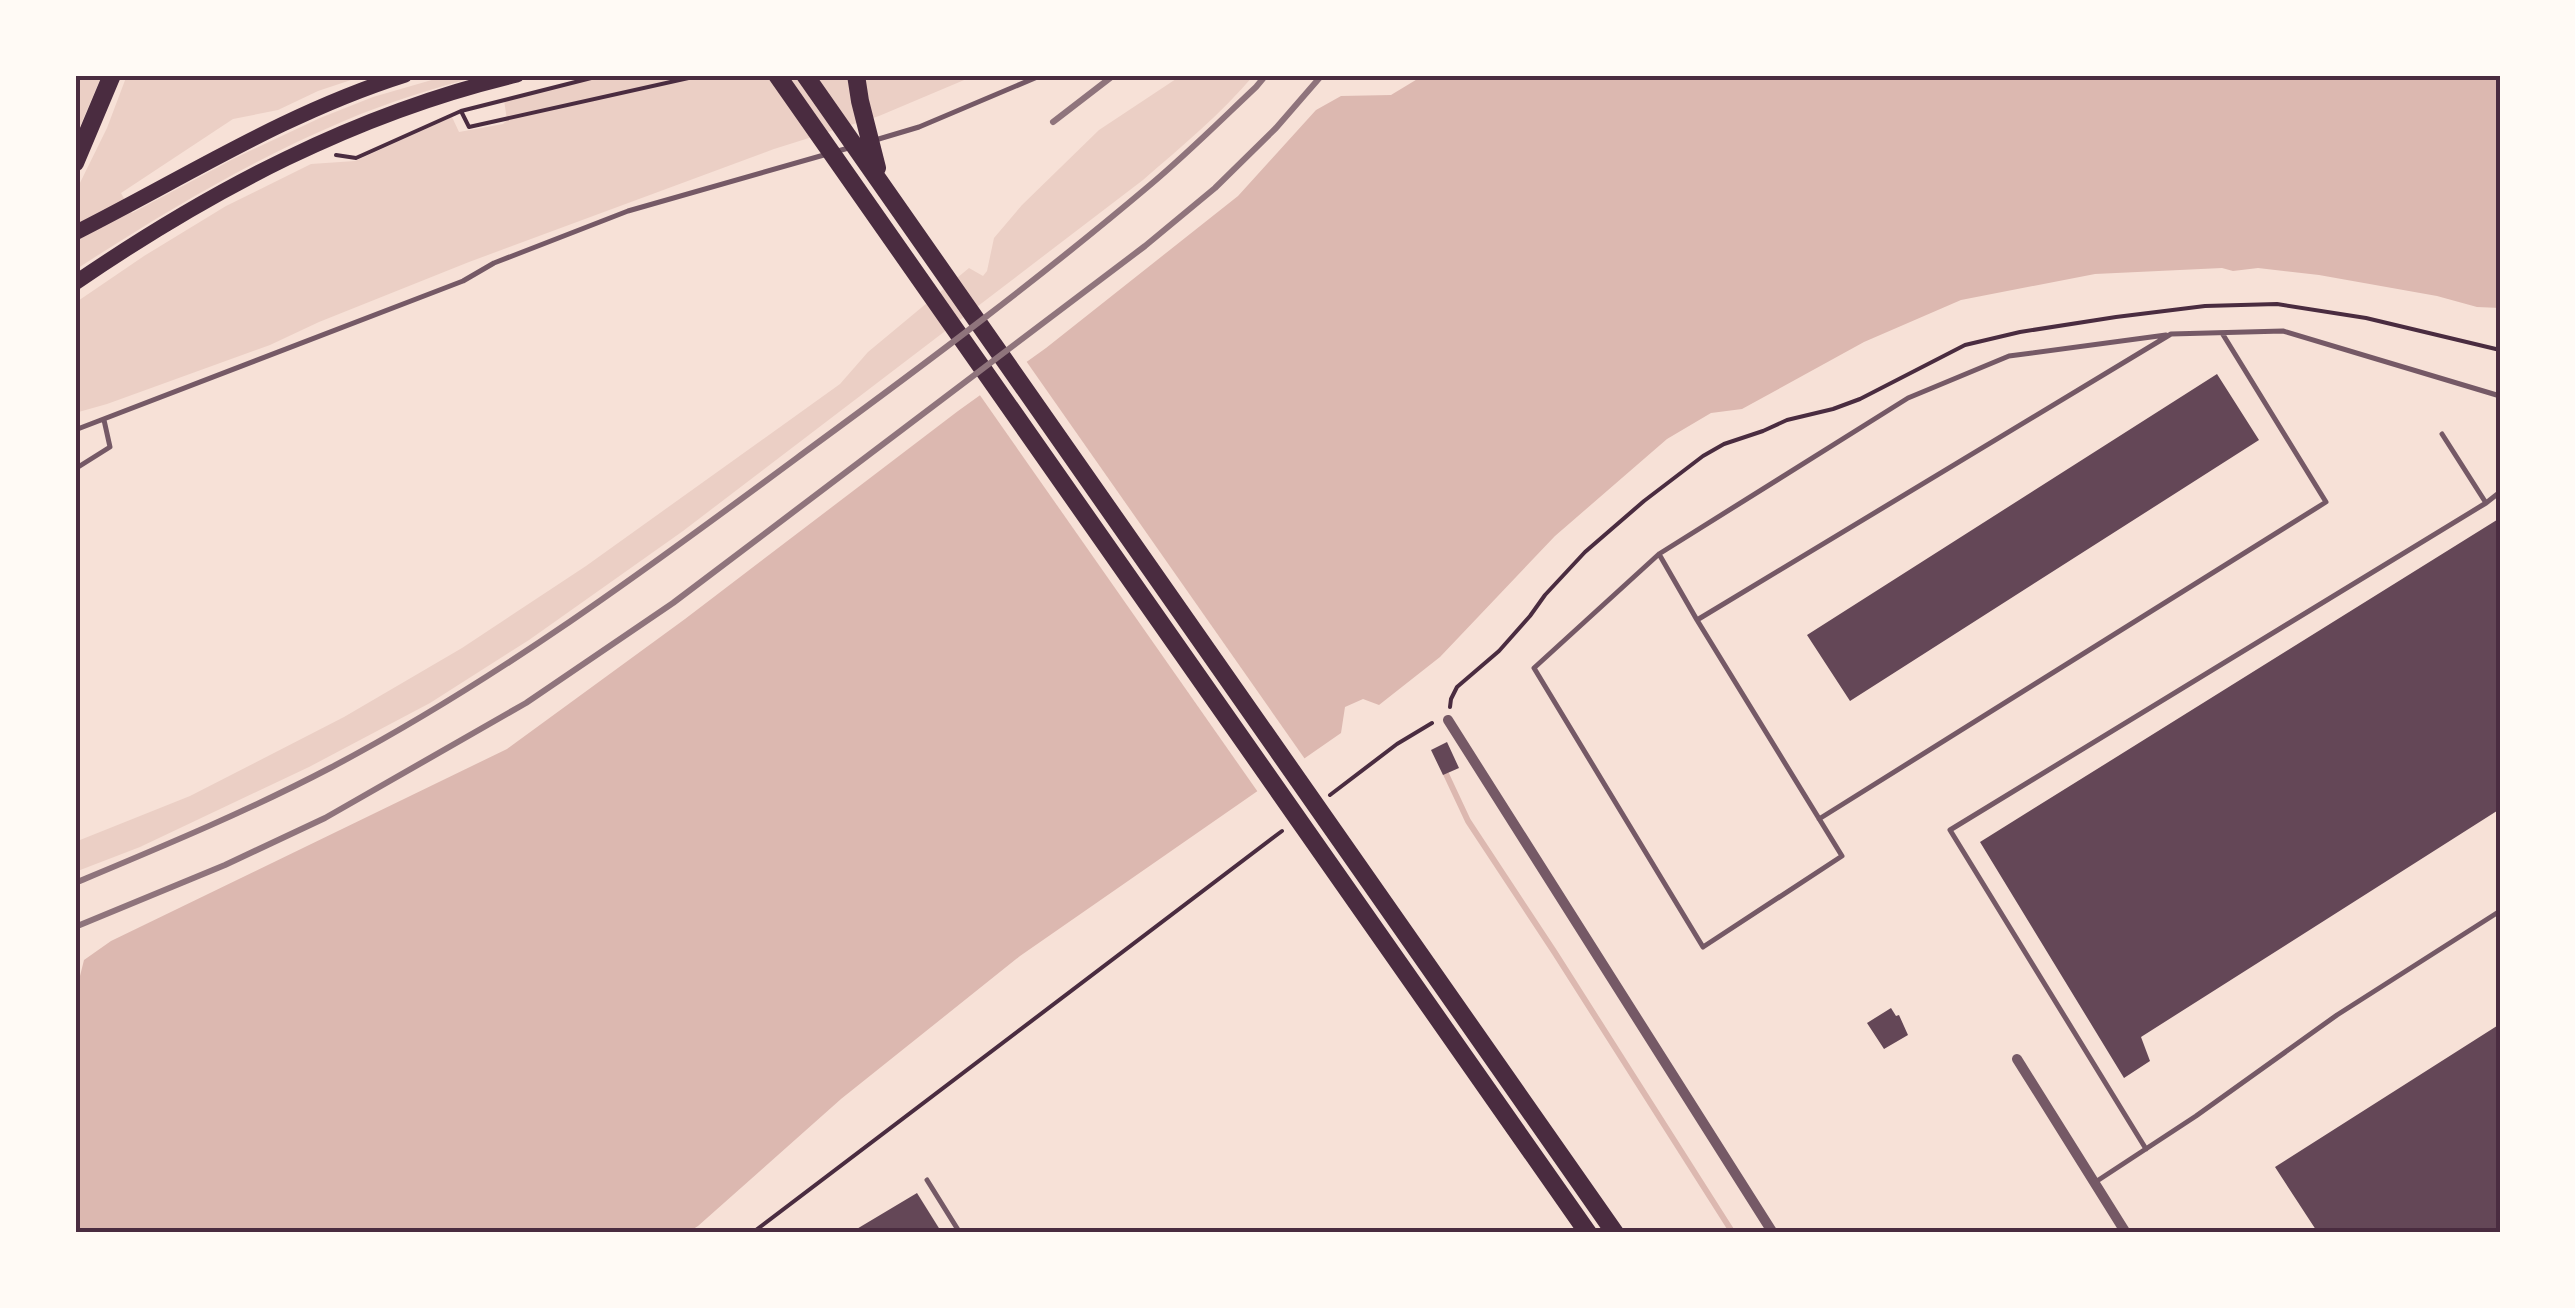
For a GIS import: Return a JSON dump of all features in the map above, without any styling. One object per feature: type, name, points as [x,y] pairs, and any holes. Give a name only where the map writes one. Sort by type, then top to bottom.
[{"type":"highway","points":[[75,163],[112,75]]},
{"type":"highway","points":[[778,75],[1588,1233]]},
{"type":"highway","points":[[805,75],[1615,1233]]},
{"type":"highway","points":[[856,75],[881,183]]},
{"type":"main road","points":[[75,232],[286,120],[405,75]]},
{"type":"main road","points":[[75,283],[236,182],[302,149],[419,103],[518,75]]},
{"type":"street","points":[[1448,720],[1773,1233]]},
{"type":"street","points":[[2017,1059],[2126,1233]]},
{"type":"lane","points":[[75,430],[463,281],[494,262],[628,211],[918,127],[1042,75]]},
{"type":"lane","points":[[1659,554],[1842,856],[1703,947],[1534,668],[1659,554],[1908,398],[2008,356],[2171,334],[2283,330],[2500,396]]},
{"type":"lane","points":[[1819,819],[2326,502],[2222,332]]},
{"type":"lane","points":[[1698,620],[2171,334]]},
{"type":"lane","points":[[75,469],[110,446],[104,420]]},
{"type":"lane","points":[[2442,434],[2486,503]]},
{"type":"lane","points":[[2146,1148],[1950,830],[2500,492]]},
{"type":"lane","points":[[2094,1183],[2337,1015],[2500,911]]},
{"type":"lane","points":[[927,1180],[960,1233]]},
{"type":"path","points":[[302,149],[356,158],[461,111],[603,75]]},
{"type":"path","points":[[461,111],[469,127],[702,75]]},
{"type":"path","points":[[1318,804],[1430,723],[1448,720],[1451,699],[1458,687],[1499,651],[1566,572],[1680,473],[1724,444],[1860,399],[1965,345],[2116,317],[2205,306],[2276,304],[2366,318],[2500,350]]},
{"type":"path","points":[[752,1233],[1286,827]]},
{"type":"shaded area","points":[[75,75],[102,75],[75,138]]},
{"type":"shaded area","points":[[127,75],[366,75],[278,110],[233,119],[121,193],[132,213],[235,158],[373,97],[449,75],[482,75],[361,114],[274,153],[75,270],[75,193],[107,128]]},
{"type":"shaded area","points":[[610,75],[976,75],[879,116],[774,149],[469,262],[270,345],[75,413],[75,303],[144,256],[226,206],[311,164],[355,161],[452,117],[459,132],[503,124],[507,120],[504,100]]},
{"type":"shaded area","points":[[1182,75],[1254,75],[1214,117],[1143,180],[683,531],[529,640],[430,703],[309,767],[140,847],[75,872],[75,842],[190,796],[344,717],[462,648],[586,566],[840,384],[868,352],[969,268],[983,276],[994,238],[1022,205],[1099,130]]},
{"type":"shaded area","points":[[1424,75],[2500,75],[2500,308],[2477,307],[2319,275],[2258,268],[2095,274],[1961,300],[1864,342],[1742,409],[1711,413],[1667,439],[1555,536],[1440,657],[1379,705],[1363,699],[1345,707],[1341,733],[1020,956],[841,1099],[687,1233],[75,1233],[75,979],[80,976],[84,960],[111,941],[507,749],[1046,348],[1238,196],[1316,110],[1341,96],[1391,95]]},
{"type":"pier","points":[[1024,358],[1307,762],[1260,795],[977,391]]},
{"type":"building","points":[[2217,374],[2259,440],[1850,701],[1807,635]]},
{"type":"building","points":[[2500,518],[2500,809],[2141,1037],[2150,1061],[2124,1078],[1980,842]]},
{"type":"building","points":[[1447,742],[1459,768],[1443,775],[1431,750]]},
{"type":"building","points":[[1891,1008],[1899,1015],[1908,1035],[1884,1049],[1867,1023]]},
{"type":"building","points":[[2500,1024],[2500,1233],[2318,1233],[2275,1167]]},
{"type":"building","points":[[917,1193],[942,1233],[850,1233]]},
{"type":"waterway","points":[[1446,774],[1468,821],[1733,1233]]},
{"type":"railway","points":[[1053,122],[1114,75]]},
{"type":"railway","points":[[75,883],[236,814],[330,768],[516,658],[751,492],[1024,287],[1164,173],[1266,75]]},
{"type":"railway","points":[[75,927],[225,865],[325,818],[526,703],[673,603],[1145,246],[1215,188],[1276,128],[1322,75]]}]
